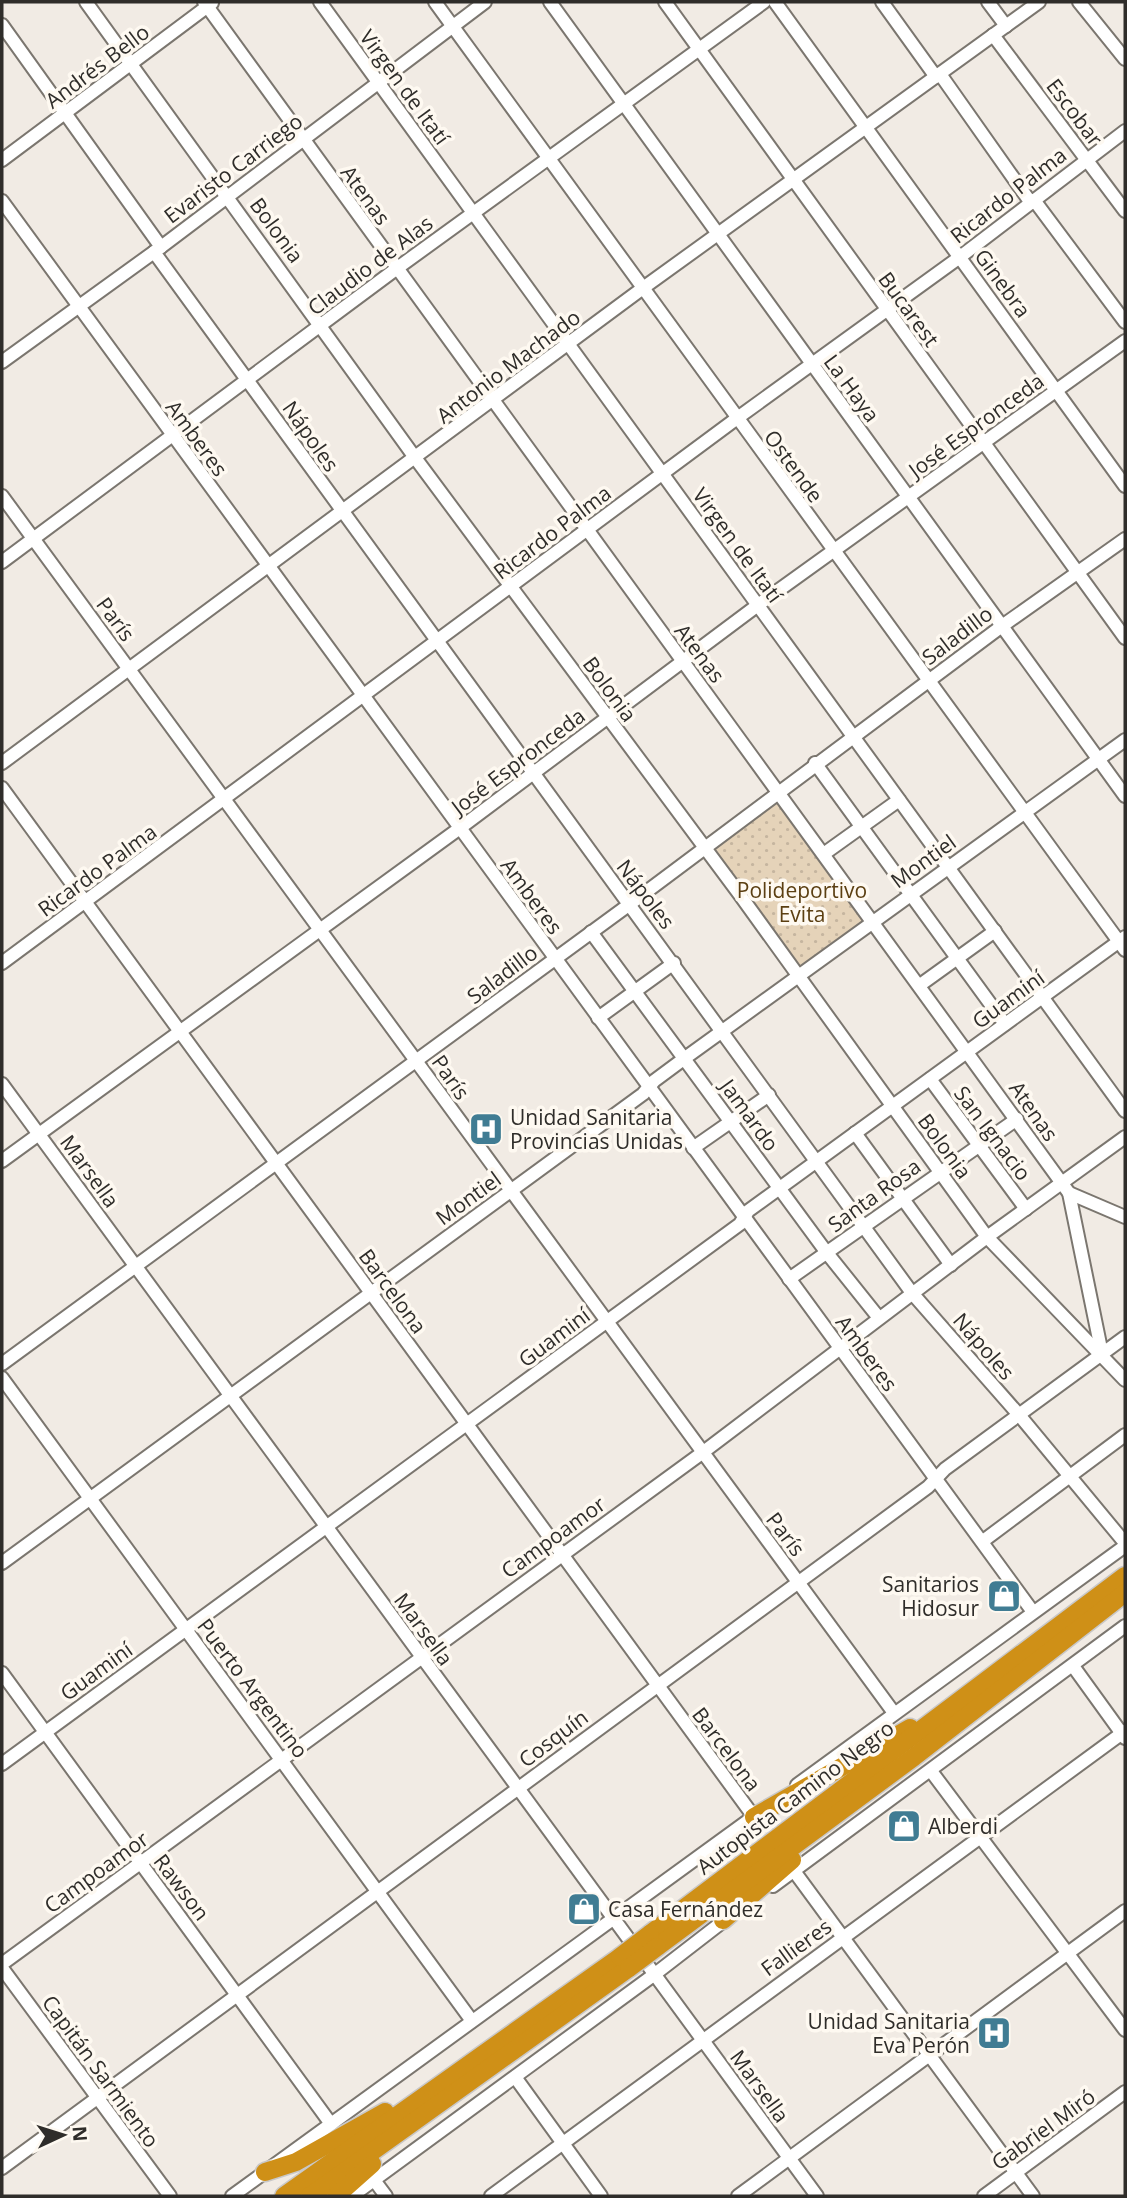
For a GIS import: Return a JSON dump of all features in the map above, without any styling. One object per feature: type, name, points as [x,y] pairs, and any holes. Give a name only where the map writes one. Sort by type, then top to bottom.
[{"type":"highway","points":[[1063,1632],[1125,1562]]},
{"type":"highway","name":"Autopista Camino Negro","points":[[654,1940],[914,1756],[1063,1632],[1125,1576]]},
{"type":"highway","name":"Autopista Camino Negro","points":[[310,2196],[502,2060],[957,1704],[1125,1593]]},
{"type":"highway","points":[[1063,1632],[1125,1605]]},
{"type":"highway","points":[[754,1817],[957,1704]]},
{"type":"highway","points":[[723,1920],[914,1756]]},
{"type":"highway","name":"Autopista Camino Negro","points":[[284,2196],[450,2078],[625,1962]]},
{"type":"highway","points":[[335,2196],[399,2141],[502,2060]]},
{"type":"highway","points":[[265,2172],[296,2162],[450,2078]]},
{"type":"street","name":"Bolonia","points":[[86,2],[416,459],[799,976],[987,1237],[1125,1380]]},
{"type":"street","name":"Virgen de Itatí","points":[[320,2],[1125,1111]]},
{"type":"street","name":"Ostende","points":[[435,2],[1024,813],[1123,943]]},
{"type":"street","name":"Evaristo Carriego","points":[[2,362],[158,250],[485,2]]},
{"type":"street","name":"La Haya","points":[[550,2],[716,235],[1125,796]]},
{"type":"street","name":"Bucarest","points":[[664,2],[1125,638]]},
{"type":"street","name":"Claudio de Alas","points":[[2,562],[547,158],[764,2]]},
{"type":"street","name":"Ginebra","points":[[775,2],[1125,486]]},
{"type":"street","points":[[882,2],[1125,322]]},
{"type":"street","points":[[988,2],[1006,26]]},
{"type":"street","name":"Antonio Machado","points":[[2,763],[416,459],[643,288],[1039,2]]},
{"type":"street","points":[[1079,2],[1125,59]]},
{"type":"street","name":"Andrés Bello","points":[[2,160],[209,3]]},
{"type":"street","name":"Atenas","points":[[209,3],[302,139],[825,853],[1065,1189],[1102,1354]]},
{"type":"street","name":"Nápoles","points":[[2,25],[66,113],[158,250],[342,512],[674,963],[912,1293],[1020,1416],[1125,1545]]},
{"type":"street","name":"Escobar","points":[[993,35],[1125,211]]},
{"type":"street","name":"Ricardo Palma","points":[[2,963],[736,419],[960,257],[1125,131]]},
{"type":"street","name":"Amberes","points":[[2,201],[1033,1612]]},
{"type":"street","name":"José Espronceda","points":[[2,1161],[320,931],[758,605],[1125,341]]},
{"type":"street","name":"París","points":[[2,496],[509,1192],[894,1713]]},
{"type":"street","name":"Saladillo","points":[[2,1364],[630,904],[852,735],[1125,539]]},
{"type":"street","name":"Montiel","points":[[2,1563],[643,1094],[685,1058],[1125,740]]},
{"type":"street","points":[[815,763],[1005,1024]]},
{"type":"street","name":"Barcelona","points":[[2,788],[754,1817]]},
{"type":"street","points":[[825,853],[899,800]]},
{"type":"street","points":[[920,985],[995,931]]},
{"type":"street","name":"Jamardo","points":[[592,932],[827,1253],[879,1318]]},
{"type":"street","name":"Guaminí","points":[[2,1764],[740,1224],[780,1189],[855,1133],[1042,997],[1123,943]]},
{"type":"street","points":[[598,1018],[674,963]]},
{"type":"street","name":"San Ignacio","points":[[930,1079],[1026,1209]]},
{"type":"street","name":"Marsella","points":[[2,1084],[817,2196]]},
{"type":"street","points":[[693,1148],[769,1095]]},
{"type":"street","name":"Santa Rosa","points":[[789,1279],[1017,1119]]},
{"type":"street","points":[[855,1133],[951,1265]]},
{"type":"street","name":"Campoamor","points":[[2,1966],[282,1758],[702,1453],[987,1237],[1026,1209],[1065,1189],[1125,1138]]},
{"type":"street","points":[[1065,1189],[1125,1217]]},
{"type":"street","name":"Cosquín","points":[[2,2168],[517,1790],[1125,1337]]},
{"type":"street","name":"Puerto Argentino","points":[[2,1378],[472,2021]]},
{"type":"street","points":[[983,1541],[1125,1435]]},
{"type":"street","points":[[232,2196],[1125,1545]]},
{"type":"street","points":[[352,2196],[1125,1626]]},
{"type":"street","points":[[1073,1666],[1124,1734]]},
{"type":"street","name":"Rawson","points":[[2,1673],[331,2124]]},
{"type":"street","name":"Fallieres","points":[[491,2196],[841,1937],[1124,1734]]},
{"type":"street","points":[[931,1771],[1125,2030]]},
{"type":"street","points":[[794,1871],[1033,2196]]},
{"type":"street","points":[[738,2196],[1125,1911]]},
{"type":"street","name":"Capitán Sarmiento","points":[[2,1966],[170,2196]]},
{"type":"street","points":[[515,2077],[600,2196]]},
{"type":"street","name":"Gabriel Miró","points":[[984,2196],[1125,2092]]},
{"type":"street","points":[[374,2180],[386,2196]]},
{"type":"green space","name":"Polideportivo Evita","points":[[779,790],[873,921],[799,976],[704,848]]},
{"type":"place","name":"Unidad Sanitaria Provincias Unidas","points":[[486,1129]]},
{"type":"place","name":"Sanitarios Hidosur","points":[[1004,1596]]},
{"type":"place","name":"Alberdi","points":[[904,1826]]},
{"type":"place","name":"Casa Fernández","points":[[584,1909]]},
{"type":"place","name":"Unidad Sanitaria Eva Perón","points":[[994,2033]]}]
